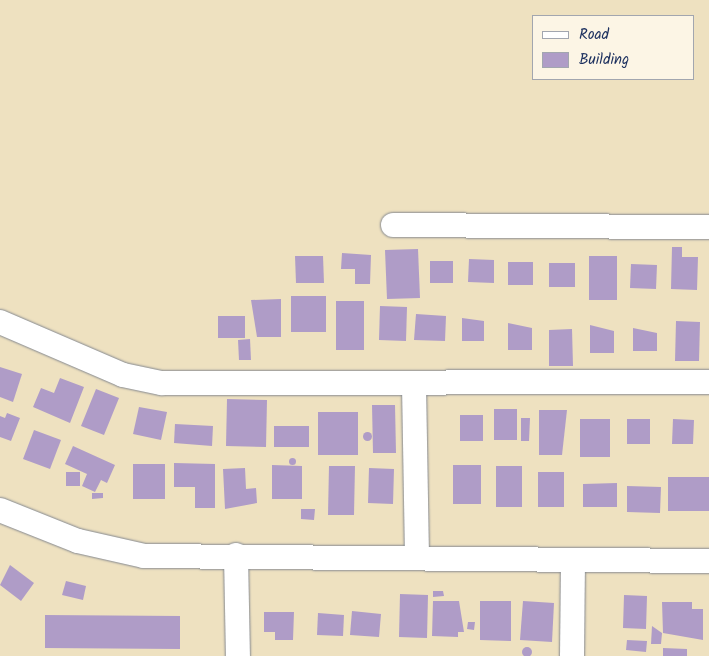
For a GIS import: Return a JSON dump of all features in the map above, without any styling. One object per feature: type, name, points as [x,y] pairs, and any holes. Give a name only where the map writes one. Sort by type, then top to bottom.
[{"type":"street","points":[[393,225],[709,227]]},
{"type":"street","points":[[0,322],[139,381],[414,385],[709,382]]},
{"type":"street","points":[[414,385],[417,557]]},
{"type":"street","points":[[0,510],[78,541],[144,556],[417,557],[573,562],[709,561]]},
{"type":"street","points":[[236,555],[238,656]]},
{"type":"street","points":[[572,656],[573,562]]},
{"type":"building","points":[[672,247],[682,247],[682,257],[698,257],[697,290],[671,289]]},
{"type":"building","points":[[418,249],[420,298],[387,299],[385,250]]},
{"type":"building","points":[[342,253],[371,255],[370,284],[355,284],[355,269],[341,269]]},
{"type":"building","points":[[295,256],[323,256],[324,283],[296,283]]},
{"type":"building","points":[[589,256],[617,256],[617,300],[589,300]]},
{"type":"building","points":[[469,259],[494,260],[494,283],[468,282]]},
{"type":"building","points":[[430,261],[453,261],[453,283],[430,283]]},
{"type":"building","points":[[508,262],[533,262],[533,285],[508,285]]},
{"type":"building","points":[[549,263],[575,263],[575,287],[549,287]]},
{"type":"building","points":[[631,264],[657,265],[656,289],[630,288]]},
{"type":"building","points":[[291,296],[326,296],[326,332],[291,332]]},
{"type":"building","points":[[281,299],[281,337],[257,337],[251,300]]},
{"type":"building","points":[[336,301],[364,301],[364,350],[336,350]]},
{"type":"building","points":[[380,306],[407,307],[406,341],[379,340]]},
{"type":"building","points":[[416,314],[446,316],[445,341],[414,340]]},
{"type":"building","points":[[218,316],[245,316],[245,338],[218,338]]},
{"type":"building","points":[[462,318],[484,321],[484,341],[462,341]]},
{"type":"building","points":[[676,321],[700,322],[699,361],[675,361]]},
{"type":"building","points":[[508,323],[532,328],[532,350],[508,350]]},
{"type":"building","points":[[590,325],[614,331],[614,353],[590,353]]},
{"type":"building","points":[[633,328],[657,333],[657,351],[633,351]]},
{"type":"building","points":[[572,329],[573,366],[549,366],[549,330]]},
{"type":"building","points":[[250,339],[251,360],[239,360],[238,340]]},
{"type":"building","points":[[0,367],[22,374],[13,402],[0,397]]},
{"type":"building","points":[[60,378],[84,387],[70,423],[33,407],[41,388],[54,393]]},
{"type":"building","points":[[96,389],[119,398],[104,435],[81,426]]},
{"type":"building","points":[[227,399],[267,400],[266,447],[226,446]]},
{"type":"building","points":[[372,405],[395,405],[396,453],[373,453]]},
{"type":"building","points":[[139,407],[167,412],[161,440],[133,434]]},
{"type":"building","points":[[494,409],[517,409],[517,440],[494,440]]},
{"type":"building","points":[[539,410],[567,410],[562,455],[539,455]]},
{"type":"building","points":[[318,412],[358,412],[358,455],[318,455]]},
{"type":"building","points":[[7,413],[20,418],[11,441],[0,437],[0,416],[5,418]]},
{"type":"building","points":[[460,415],[483,415],[483,441],[460,441]]},
{"type":"building","points":[[521,418],[530,418],[529,441],[521,441]]},
{"type":"building","points":[[580,419],[610,419],[610,457],[580,457]]},
{"type":"building","points":[[627,419],[650,419],[650,444],[627,444]]},
{"type":"building","points":[[673,419],[694,420],[693,444],[672,444]]},
{"type":"building","points":[[175,424],[213,426],[212,446],[174,443]]},
{"type":"building","points":[[274,426],[309,426],[309,447],[274,447]]},
{"type":"building","points":[[34,430],[61,440],[50,469],[23,459]]},
{"type":"building","points":[[367,432],[371,436],[367,440],[363,436]]},
{"type":"building","points":[[73,446],[115,465],[107,483],[101,480],[95,492],[82,486],[87,474],[65,464]]},
{"type":"building","points":[[292,457],[296,461],[292,465],[288,461]]},
{"type":"building","points":[[174,463],[215,464],[215,508],[195,508],[195,487],[174,487]]},
{"type":"building","points":[[133,464],[165,464],[165,499],[133,499]]},
{"type":"building","points":[[272,465],[302,466],[302,499],[272,499]]},
{"type":"building","points":[[453,465],[481,465],[481,504],[453,504]]},
{"type":"building","points":[[329,466],[355,466],[354,515],[328,515]]},
{"type":"building","points":[[496,466],[522,466],[522,507],[496,507]]},
{"type":"building","points":[[245,468],[246,489],[256,488],[257,503],[225,509],[223,469]]},
{"type":"building","points":[[369,468],[394,469],[393,504],[368,503]]},
{"type":"building","points":[[66,472],[80,472],[80,486],[66,486]]},
{"type":"building","points":[[538,472],[564,472],[564,507],[538,507]]},
{"type":"building","points":[[668,477],[709,477],[709,511],[668,511]]},
{"type":"building","points":[[617,483],[617,507],[583,507],[583,484]]},
{"type":"building","points":[[627,486],[661,487],[660,513],[627,512]]},
{"type":"building","points":[[92,493],[103,493],[103,498],[92,499]]},
{"type":"building","points":[[301,509],[315,509],[314,520],[301,519]]},
{"type":"building","points":[[10,565],[34,583],[21,601],[0,585]]},
{"type":"building","points":[[66,581],[86,586],[83,600],[62,595]]},
{"type":"building","points":[[433,591],[443,591],[444,596],[433,597]]},
{"type":"building","points":[[400,594],[428,595],[427,638],[399,637]]},
{"type":"building","points":[[624,595],[647,596],[646,629],[623,628]]},
{"type":"building","points":[[433,601],[459,601],[464,632],[458,632],[458,637],[432,636]]},
{"type":"building","points":[[480,601],[511,601],[511,641],[480,640]]},
{"type":"building","points":[[523,601],[554,603],[552,642],[520,640]]},
{"type":"building","points":[[662,602],[692,602],[692,609],[703,609],[703,640],[663,633]]},
{"type":"building","points":[[352,611],[381,614],[379,637],[350,635]]},
{"type":"building","points":[[264,612],[294,612],[293,640],[275,640],[275,632],[264,632]]},
{"type":"building","points":[[318,613],[344,615],[343,636],[317,635]]},
{"type":"building","points":[[45,615],[180,616],[180,649],[45,648]]},
{"type":"building","points":[[468,622],[475,622],[474,630],[467,629]]},
{"type":"building","points":[[652,626],[662,633],[661,644],[651,644]]},
{"type":"building","points":[[627,640],[647,641],[646,652],[626,650]]},
{"type":"building","points":[[525,647],[529,647],[532,652],[531,656],[525,657],[522,654],[522,650]]},
{"type":"building","points":[[663,648],[687,649],[687,656],[663,656]]}]
